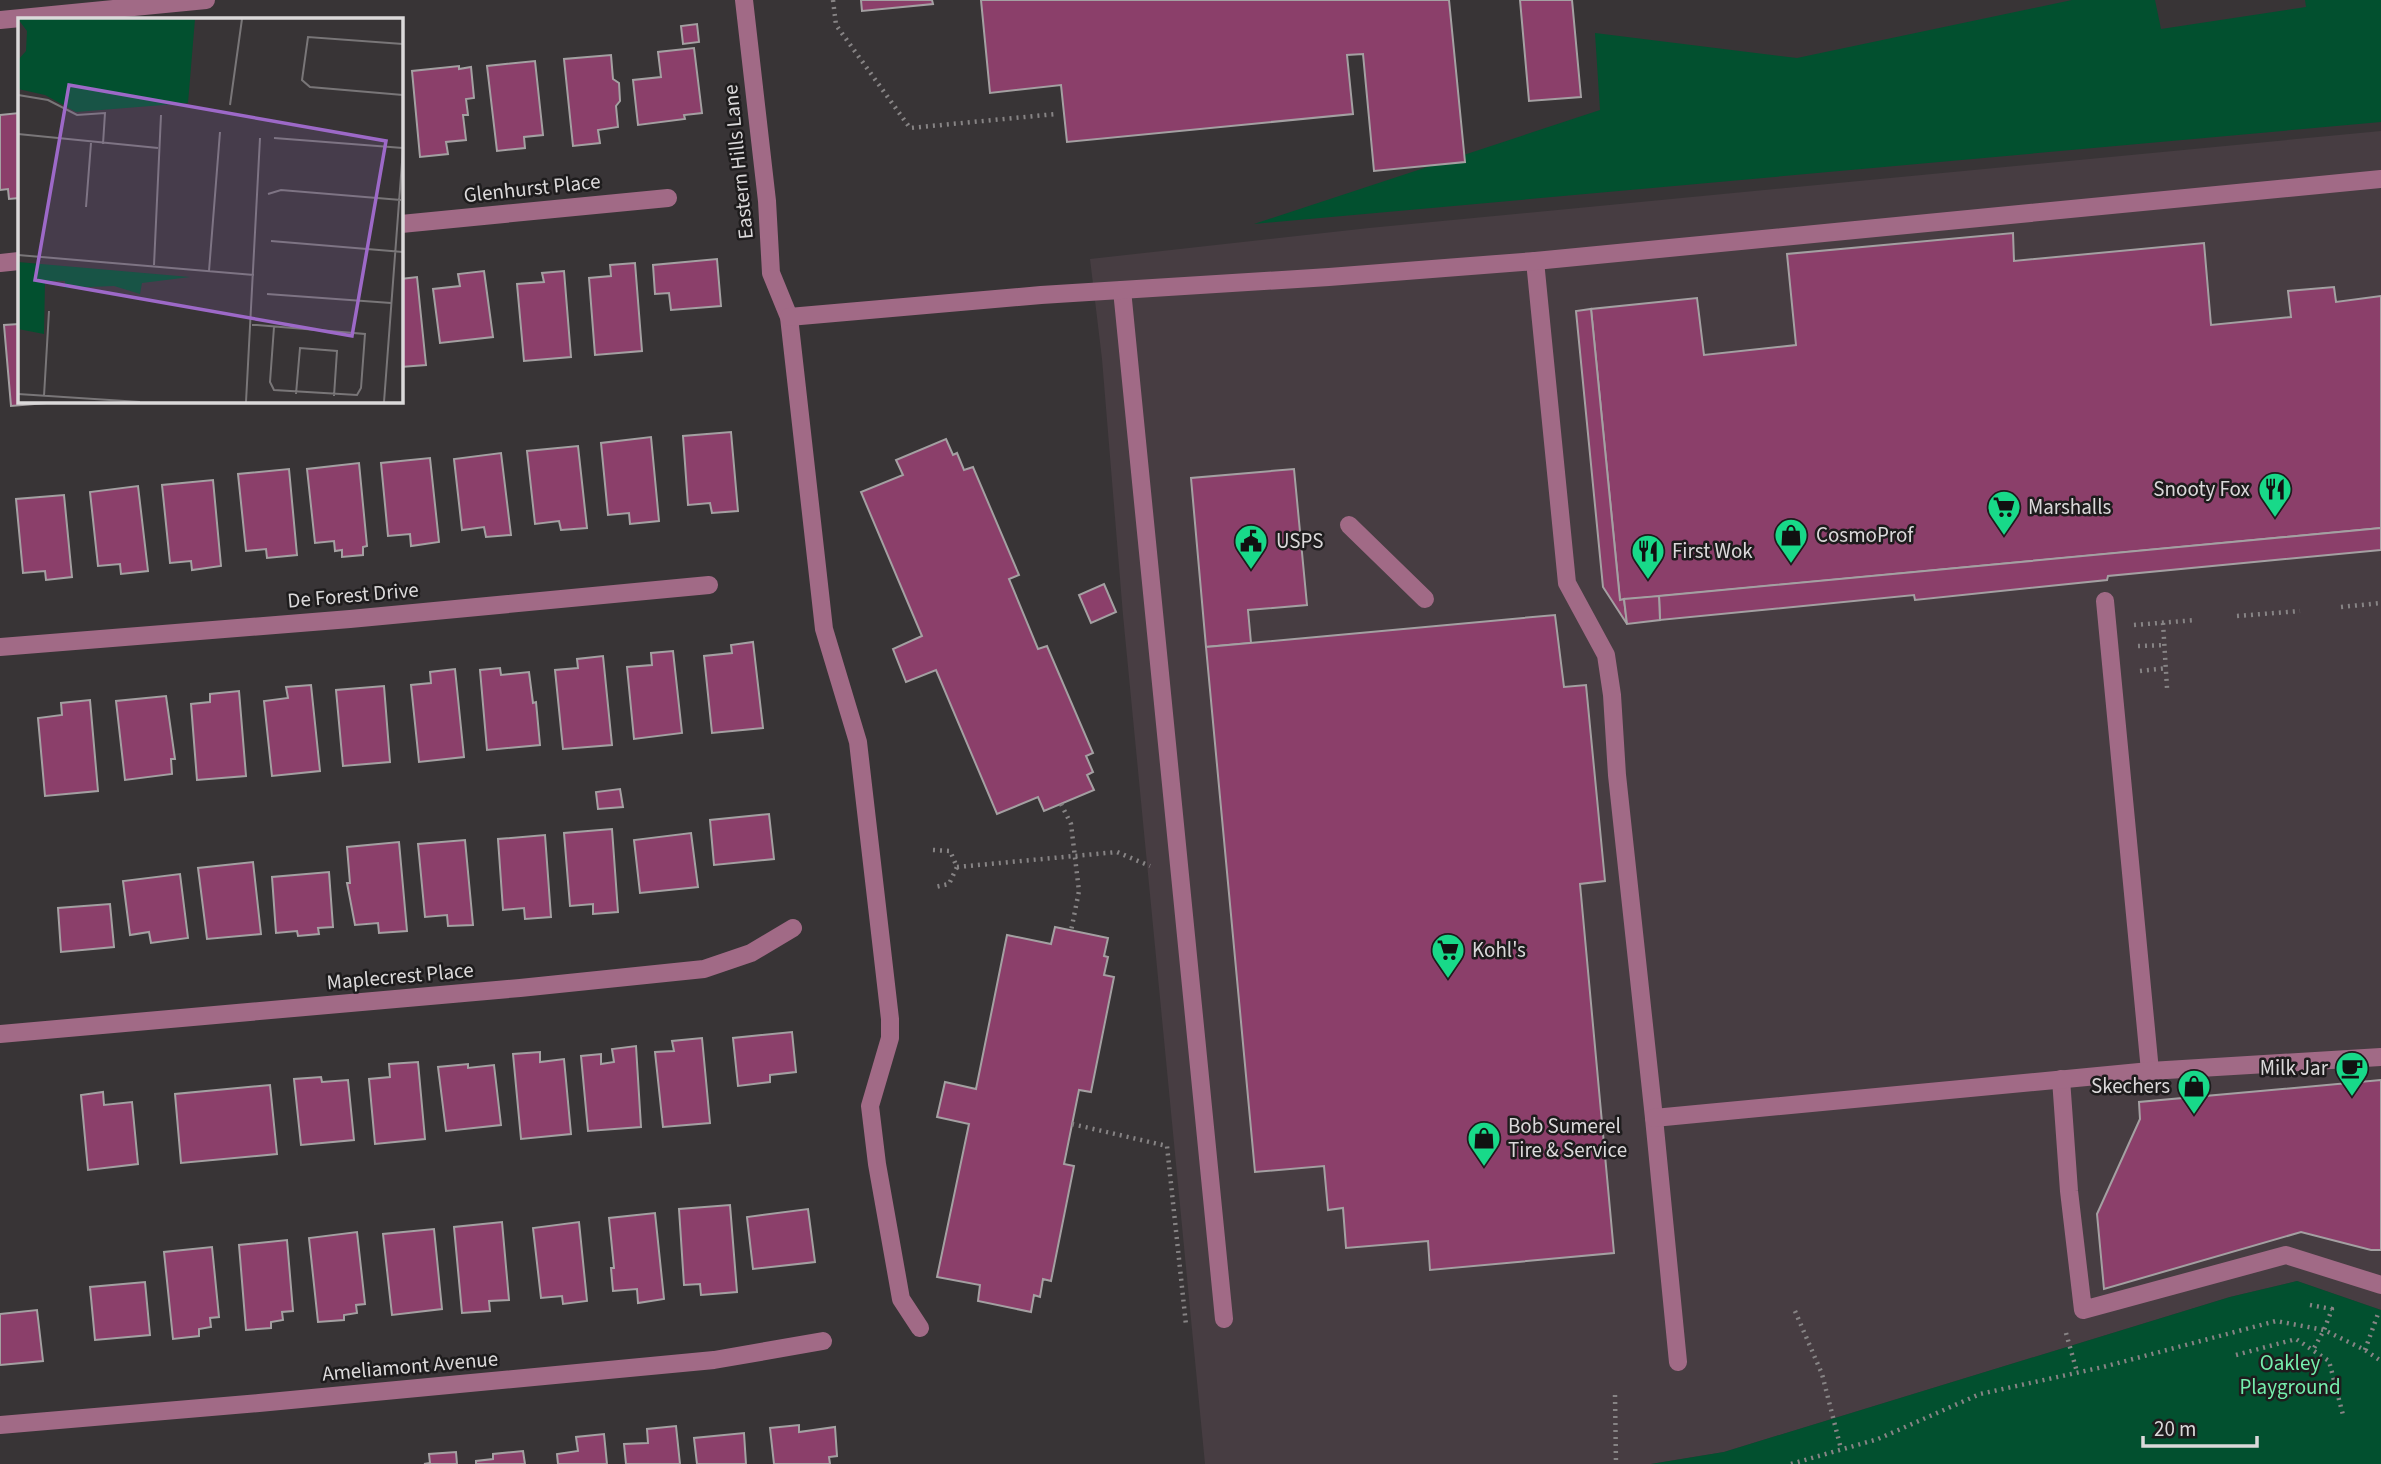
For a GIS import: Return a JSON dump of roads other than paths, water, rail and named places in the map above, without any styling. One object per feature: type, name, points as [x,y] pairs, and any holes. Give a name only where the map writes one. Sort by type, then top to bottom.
[{"type":"street","points":[[0,19],[206,0]]},
{"type":"street","name":"Eastern Hills Lane","points":[[744,0],[767,201],[771,273],[789,317],[824,629],[858,742],[890,1019],[890,1038],[870,1106],[877,1164],[901,1299],[920,1328]]},
{"type":"street","points":[[789,317],[1041,295],[1535,261],[2381,178]]},
{"type":"street","name":"Glenhurst Place","points":[[402,224],[668,198]]},
{"type":"street","points":[[0,263],[18,261]]},
{"type":"street","points":[[1535,261],[1567,583],[1606,655],[1612,695],[1617,775],[1678,1362]]},
{"type":"street","points":[[1122,290],[1224,1319]]},
{"type":"street","points":[[1349,525],[1425,598]]},
{"type":"street","name":"De Forest Drive","points":[[0,647],[350,619],[709,585]]},
{"type":"street","points":[[2105,601],[2150,1071]]},
{"type":"street","name":"Maplecrest Place","points":[[0,1034],[704,969],[751,953],[793,928]]},
{"type":"street","points":[[1654,1118],[2150,1071],[2381,1057]]},
{"type":"street","points":[[2061,1079],[2069,1191],[2083,1310],[2286,1255],[2381,1285]]},
{"type":"street","name":"Ameliamont Avenue","points":[[0,1424],[259,1403],[714,1360],[823,1341]]},
{"type":"place","name":"Snooty Fox","points":[[2275,519]]},
{"type":"place","name":"Marshalls","points":[[2004,537]]},
{"type":"place","name":"CosmoProf","points":[[1791,565]]},
{"type":"place","name":"USPS","points":[[1251,571]]},
{"type":"place","name":"First Wok","points":[[1648,581]]},
{"type":"place","name":"Kohl's","points":[[1448,980]]},
{"type":"place","name":"Milk Jar","points":[[2352,1098]]},
{"type":"place","name":"Skechers","points":[[2194,1116]]},
{"type":"place","name":"Bob Sumerel Tire & Service","points":[[1484,1168]]},
{"type":"park label","name":"Oakley Playground","points":[[2290,1375]]}]
